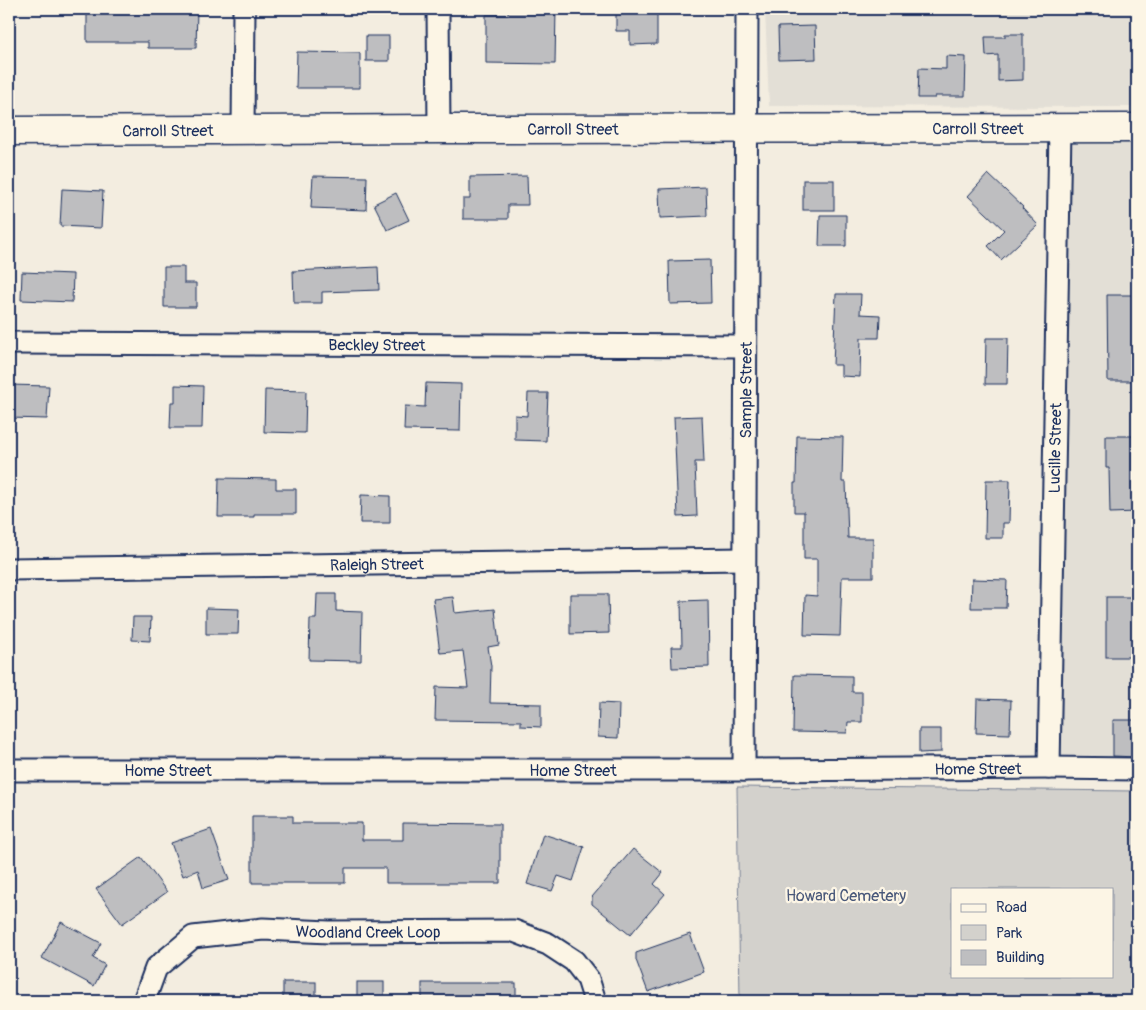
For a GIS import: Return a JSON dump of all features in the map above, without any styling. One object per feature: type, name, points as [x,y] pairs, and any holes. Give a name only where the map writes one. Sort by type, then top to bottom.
[{"type":"main road","name":"Carroll Street","points":[[9,131],[1137,128]]},
{"type":"street","points":[[244,9],[244,130]]},
{"type":"street","points":[[438,9],[439,129]]},
{"type":"street","name":"Sample Street","points":[[744,770],[747,9]]},
{"type":"street","name":"Lucille Street","points":[[1049,768],[1060,128]]},
{"type":"street","name":"Beckley Street","points":[[9,343],[745,346]]},
{"type":"street","name":"Raleigh Street","points":[[9,569],[744,559]]},
{"type":"street","name":"Home Street","points":[[9,770],[1137,769]]},
{"type":"street","name":"Woodland Creek Loop","points":[[144,1001],[156,968],[193,937],[264,929],[330,932],[514,931],[548,944],[574,961],[588,979],[595,1001]]},
{"type":"shaded area","points":[[765,9],[1137,9],[1137,107],[769,106]]},
{"type":"shaded area","points":[[1071,141],[1137,141],[1137,757],[1061,755]]},
{"type":"green space","name":"Howard Cemetery","points":[[737,787],[1137,791],[1137,1001],[740,1001]]},
{"type":"building","points":[[87,9],[197,9],[196,48],[148,48],[148,42],[87,42]]},
{"type":"building","points":[[508,9],[556,9],[555,64],[486,63],[486,15],[508,15]]},
{"type":"building","points":[[616,9],[657,9],[657,44],[630,45],[630,31],[616,31]]},
{"type":"building","points":[[815,26],[816,59],[779,60],[778,27]]},
{"type":"building","points":[[1005,34],[1023,34],[1023,80],[998,81],[998,55],[986,56],[985,37],[1005,37]]},
{"type":"building","points":[[366,36],[389,36],[389,61],[366,61]]},
{"type":"building","points":[[297,52],[360,53],[360,88],[296,88]]},
{"type":"building","points":[[946,56],[966,57],[965,96],[918,98],[919,68],[946,69]]},
{"type":"building","points":[[988,174],[1023,207],[1038,225],[1001,260],[988,246],[1004,230],[968,196]]},
{"type":"building","points":[[313,176],[367,177],[366,210],[311,208]]},
{"type":"building","points":[[527,176],[528,205],[508,205],[508,219],[463,219],[463,199],[470,199],[470,177]]},
{"type":"building","points":[[803,180],[834,180],[834,210],[803,210]]},
{"type":"building","points":[[706,187],[707,216],[660,218],[659,189]]},
{"type":"building","points":[[62,189],[103,191],[101,228],[60,226]]},
{"type":"building","points":[[396,193],[409,220],[387,230],[374,204]]},
{"type":"building","points":[[820,215],[846,215],[846,246],[819,246]]},
{"type":"building","points":[[710,260],[711,303],[670,304],[669,261]]},
{"type":"building","points":[[164,267],[184,267],[184,283],[196,283],[196,307],[164,307]]},
{"type":"building","points":[[378,267],[379,290],[322,292],[322,303],[294,303],[293,271]]},
{"type":"building","points":[[22,272],[73,274],[72,302],[21,300]]},
{"type":"building","points":[[836,294],[861,294],[860,314],[880,315],[879,338],[861,338],[860,377],[841,376],[841,365],[833,365]]},
{"type":"building","points":[[1107,295],[1137,295],[1137,381],[1108,381]]},
{"type":"building","points":[[986,338],[1008,338],[1007,384],[985,384]]},
{"type":"building","points":[[426,383],[461,384],[460,431],[404,430],[405,406],[425,407]]},
{"type":"building","points":[[9,385],[49,386],[47,419],[9,418]]},
{"type":"building","points":[[175,385],[203,386],[202,428],[170,428],[171,402],[175,402]]},
{"type":"building","points":[[265,390],[306,391],[305,433],[264,432]]},
{"type":"building","points":[[528,393],[548,393],[546,441],[515,440],[515,415],[527,416]]},
{"type":"building","points":[[702,416],[704,462],[695,462],[697,516],[678,517],[674,417]]},
{"type":"building","points":[[797,436],[843,437],[842,482],[846,482],[848,538],[873,538],[873,577],[842,577],[840,636],[804,635],[805,595],[817,596],[817,559],[804,559],[804,512],[794,512]]},
{"type":"building","points":[[1106,436],[1135,436],[1135,495],[1137,495],[1137,512],[1110,513],[1109,468],[1106,468]]},
{"type":"building","points":[[219,478],[276,479],[276,489],[296,489],[296,514],[254,514],[254,517],[218,517]]},
{"type":"building","points":[[986,480],[1010,480],[1009,523],[1003,523],[1003,538],[985,538]]},
{"type":"building","points":[[361,495],[390,496],[390,523],[360,523]]},
{"type":"building","points":[[972,579],[1007,580],[1006,608],[971,608]]},
{"type":"building","points":[[317,594],[336,594],[336,611],[362,612],[361,661],[309,660],[310,619],[316,619]]},
{"type":"building","points":[[570,594],[608,594],[609,633],[570,634]]},
{"type":"building","points":[[453,597],[455,613],[495,609],[499,645],[488,647],[491,666],[490,703],[541,704],[541,727],[521,726],[521,721],[435,720],[436,687],[468,688],[463,651],[440,653],[433,599]]},
{"type":"building","points":[[1106,597],[1137,597],[1137,657],[1106,657]]},
{"type":"building","points":[[708,600],[709,667],[672,668],[671,647],[682,647],[681,601]]},
{"type":"building","points":[[206,608],[239,609],[238,634],[206,634]]},
{"type":"building","points":[[133,617],[151,617],[150,641],[132,640]]},
{"type":"building","points":[[794,675],[852,676],[852,692],[862,692],[862,722],[848,722],[847,733],[793,732]]},
{"type":"building","points":[[977,699],[1011,700],[1010,734],[976,733]]},
{"type":"building","points":[[599,703],[619,704],[618,738],[598,737]]},
{"type":"building","points":[[1113,720],[1137,720],[1137,757],[1113,756]]},
{"type":"building","points":[[919,729],[941,729],[941,752],[919,753]]},
{"type":"building","points":[[252,816],[293,816],[293,823],[362,823],[362,840],[403,840],[403,823],[500,824],[500,883],[386,883],[386,868],[345,868],[345,883],[252,883]]},
{"type":"building","points":[[211,829],[229,880],[203,888],[198,870],[183,876],[171,843]]},
{"type":"building","points":[[543,834],[584,847],[573,881],[558,876],[552,891],[527,884]]},
{"type":"building","points":[[633,849],[663,873],[654,884],[665,894],[630,935],[592,904],[592,897]]},
{"type":"building","points":[[141,857],[167,892],[122,924],[96,889]]},
{"type":"building","points":[[61,922],[101,943],[93,958],[105,965],[94,986],[42,958]]},
{"type":"building","points":[[690,934],[704,972],[648,992],[636,960],[636,953]]},
{"type":"building","points":[[283,982],[316,982],[316,1001],[283,1001]]},
{"type":"building","points":[[357,982],[384,982],[384,1001],[357,1001]]},
{"type":"building","points":[[422,983],[516,983],[516,1001],[422,1001]]}]
